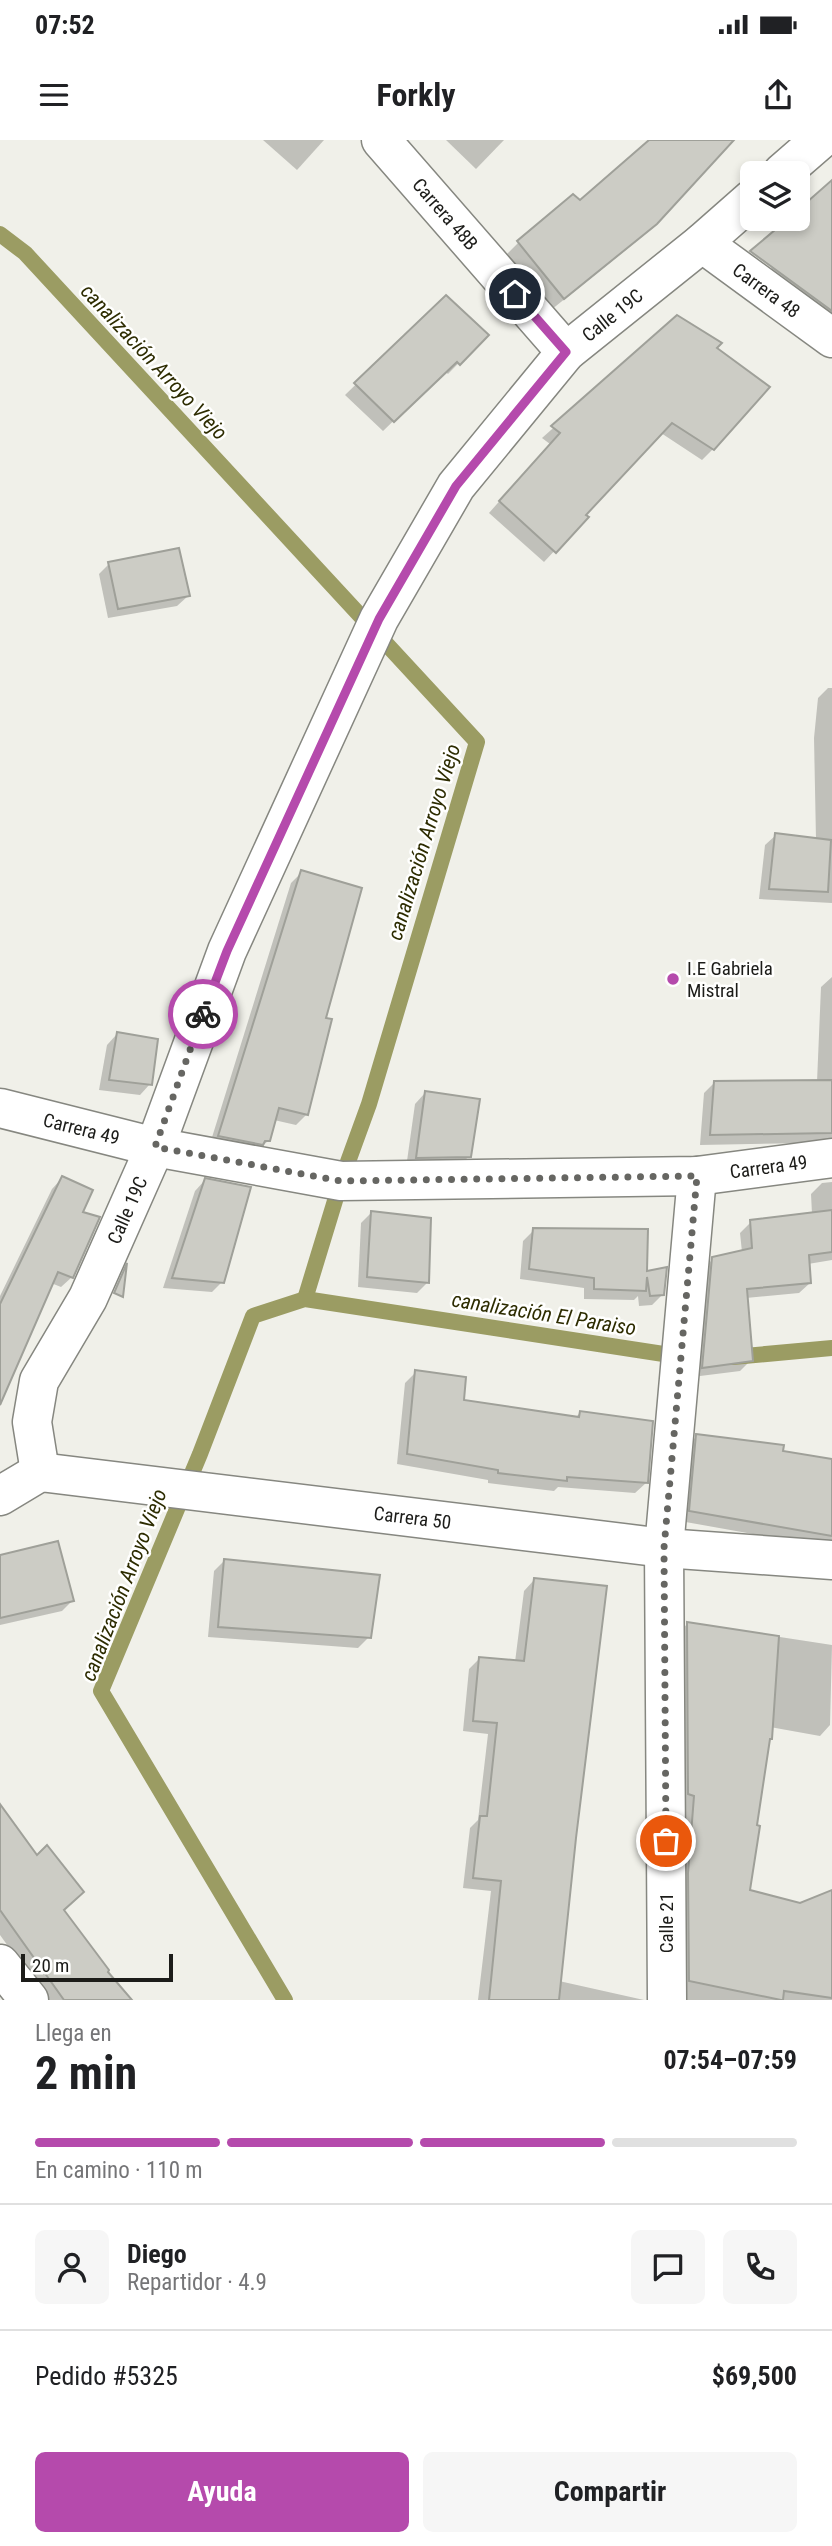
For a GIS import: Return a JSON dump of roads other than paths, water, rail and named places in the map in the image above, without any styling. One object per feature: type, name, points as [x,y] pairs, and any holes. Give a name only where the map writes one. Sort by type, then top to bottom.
[{"type":"street","name":"Carrera 48B","points":[[381,140],[566,352]]},
{"type":"street","points":[[796,161],[820,140]]},
{"type":"street","name":"Calle 19C","points":[[40,1472],[32,1422],[39,1381],[88,1298],[155,1147],[227,951],[379,619],[456,486],[566,352],[740,210]]},
{"type":"street","name":"Carrera 48","points":[[702,243],[832,338]]},
{"type":"street","name":"Carrera 49","points":[[0,1108],[155,1147],[341,1181],[697,1176],[832,1158]]},
{"type":"street","name":"Calle 21","points":[[667,2000],[664,1548],[697,1176]]},
{"type":"street","points":[[0,1496],[40,1472]]},
{"type":"street","name":"Carrera 50","points":[[40,1472],[664,1548],[832,1560]]},
{"type":"street","points":[[0,1964],[29,2000]]},
{"type":"waterway","name":"canalización Arroyo Viejo","points":[[0,234],[25,253],[477,742],[369,1104],[341,1181],[305,1299]]},
{"type":"waterway","name":"canalización Arroyo Viejo","points":[[285,2000],[101,1691],[200,1454],[253,1316],[305,1299],[683,1357]]},
{"type":"waterway","name":"canalización El Paraiso","points":[[733,1357],[832,1348]]},
{"type":"place","name":"I.E Gabriela Mistral","points":[[673,979]]}]
